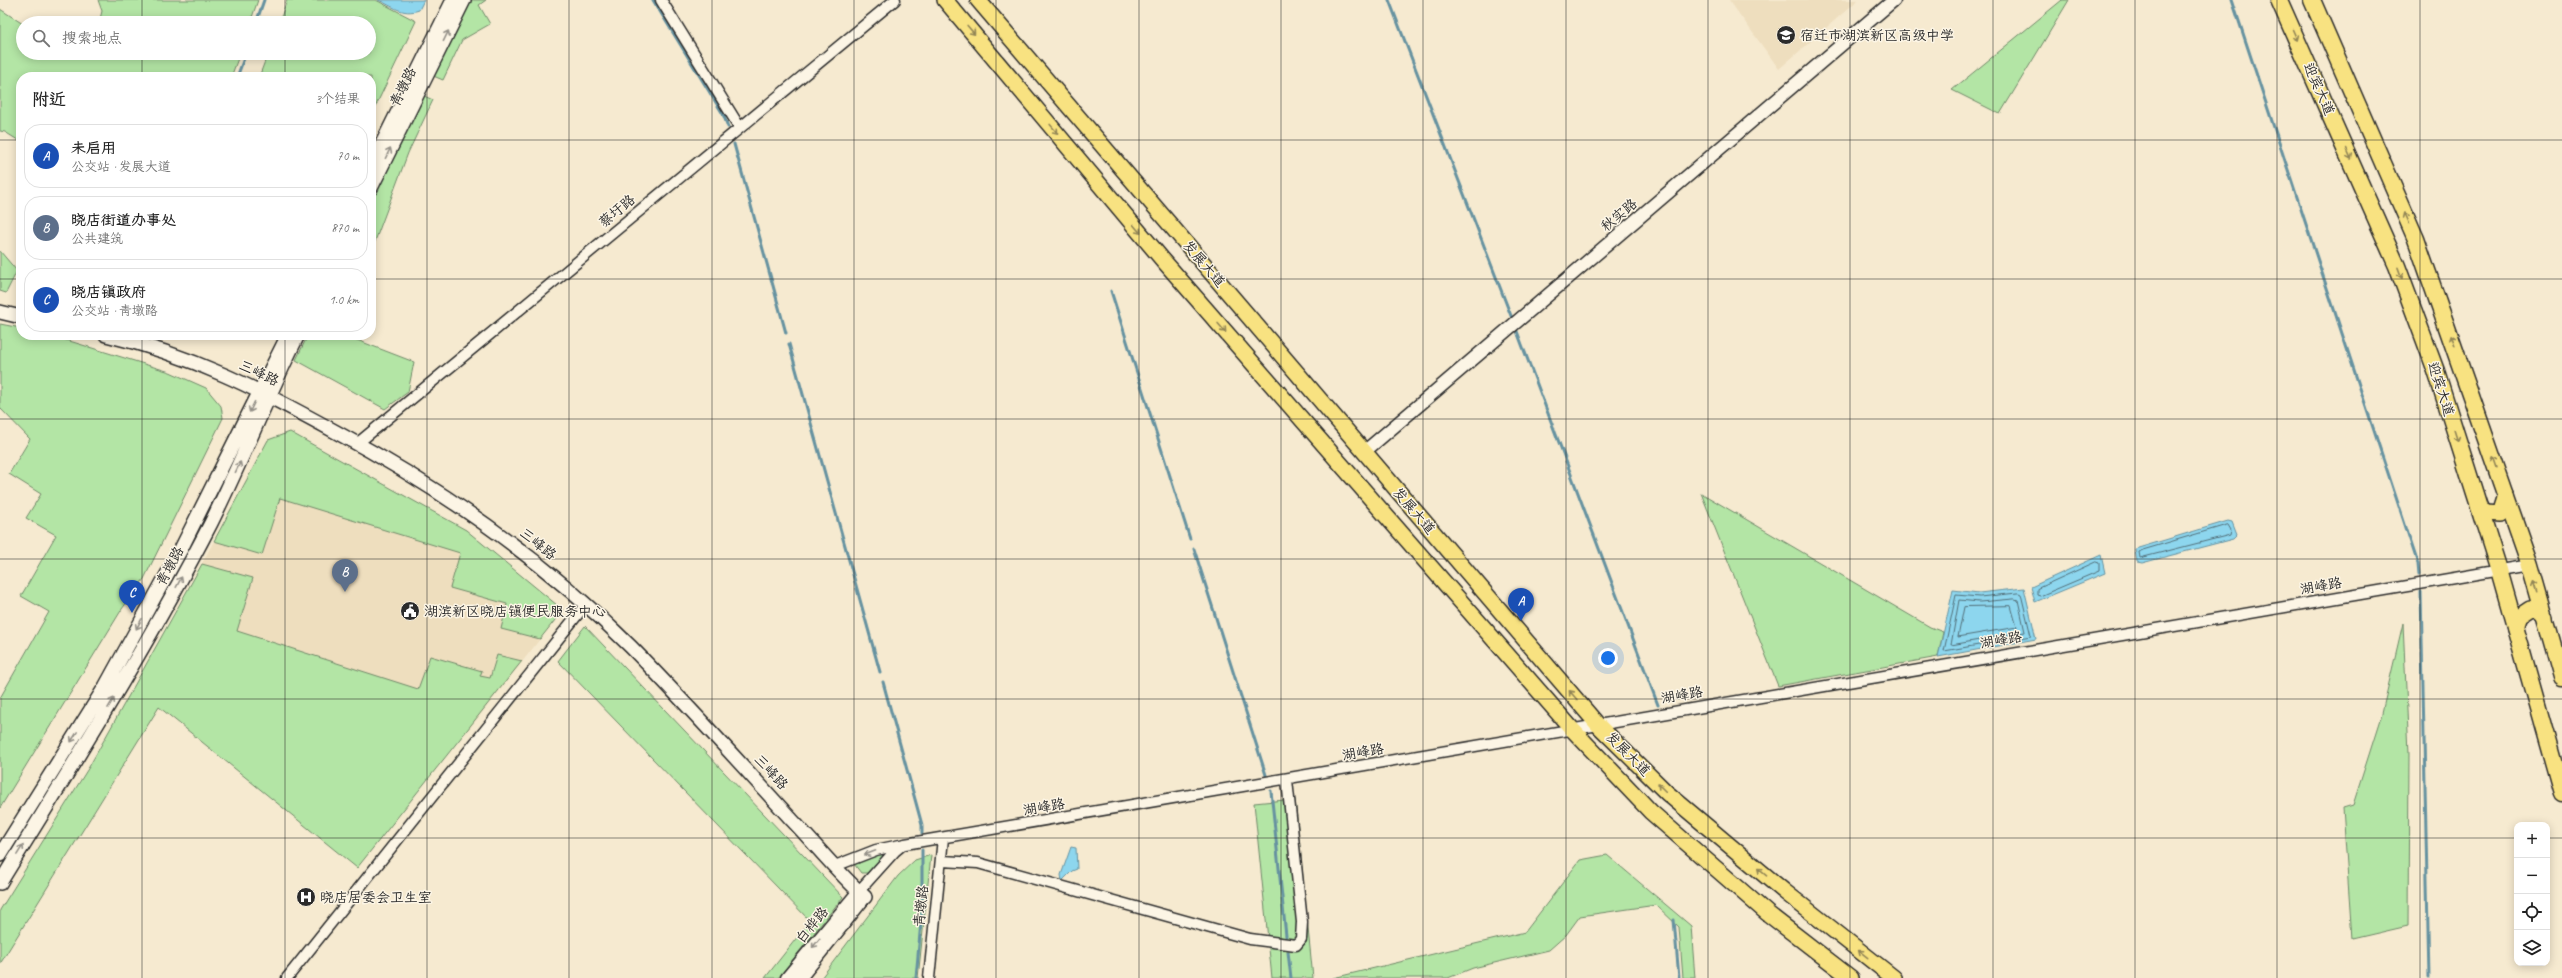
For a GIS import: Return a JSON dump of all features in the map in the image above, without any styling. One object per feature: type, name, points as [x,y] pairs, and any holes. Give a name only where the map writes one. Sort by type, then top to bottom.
[{"type":"highway","name":"迎宾大道","points":[[2279,0],[2397,266],[2436,371],[2499,570],[2514,628],[2562,793]]},
{"type":"highway","name":"迎宾大道","points":[[2312,0],[2416,239],[2530,564],[2562,677]]},
{"type":"main road","name":"青墩路","points":[[376,156],[453,0]]},
{"type":"main road","name":"青墩路","points":[[376,178],[464,0]]},
{"type":"main road","name":"发展大道","points":[[946,0],[1162,259],[1572,729],[1651,812],[1767,913],[1850,978]]},
{"type":"main road","name":"发展大道","points":[[978,0],[1598,725],[1667,793],[1785,892],[1894,978]]},
{"type":"main road","points":[[0,312],[16,316]]},
{"type":"main road","name":"三峰路","points":[[122,340],[198,363],[265,393],[358,443],[450,498],[555,577],[631,647],[862,894]]},
{"type":"main road","name":"青墩路","points":[[0,883],[128,675],[211,523],[286,340]]},
{"type":"main road","name":"青墩路","points":[[0,855],[105,687],[295,340]]},
{"type":"main road","points":[[2479,508],[2487,513],[2500,514],[2506,495]]},
{"type":"main road","points":[[2514,628],[2519,617],[2531,609],[2538,610],[2546,617]]},
{"type":"street","points":[[661,0],[740,128]]},
{"type":"street","name":"蔡圩路","points":[[358,443],[895,0]]},
{"type":"street","name":"秋实路","points":[[1364,452],[1894,0]]},
{"type":"street","name":"湖峰路","points":[[835,866],[876,850],[905,844],[1287,780],[1572,729],[2530,564]]},
{"type":"street","points":[[287,978],[586,604]]},
{"type":"street","points":[[942,861],[978,863],[1250,939],[1296,945],[1301,939],[1302,922],[1287,780]]},
{"type":"street","name":"青墩路","points":[[932,977],[943,838]]},
{"type":"street","points":[[862,894],[895,851],[905,844]]},
{"type":"street","name":"白桦路","points":[[787,978],[862,894]]},
{"type":"street","name":"白桦路","points":[[800,978],[862,894]]},
{"type":"shaded area","name":"宿迁市湖滨新区高级中学","points":[[1729,0],[1858,0],[1779,69]]},
{"type":"shaded area","points":[[290,432],[466,530],[563,610],[465,734],[168,627],[268,440]]},
{"type":"green space","points":[[98,0],[258,0],[252,16],[101,16],[102,11]]},
{"type":"green space","points":[[287,0],[376,0],[416,21],[376,105],[376,72],[261,72],[265,60],[376,60],[376,16],[281,16]]},
{"type":"green space","points":[[469,0],[486,0],[479,5],[490,24],[462,40],[443,80],[431,75]]},
{"type":"green space","points":[[2062,0],[2069,0],[2000,114],[1952,90]]},
{"type":"green space","points":[[0,9],[16,19],[16,60],[237,60],[233,72],[16,72],[16,139],[5,132],[0,131]]},
{"type":"green space","points":[[422,95],[433,100],[408,153],[376,239],[376,191]]},
{"type":"green space","points":[[0,251],[16,270],[16,273],[6,293],[0,291]]},
{"type":"green space","points":[[0,324],[16,327],[16,340],[66,340],[170,372],[206,388],[221,406],[223,418],[144,579],[122,609],[0,808],[0,698],[49,612],[21,596],[56,535],[26,518],[41,494],[9,474],[30,439],[0,408]]},
{"type":"green space","points":[[306,340],[357,340],[414,362],[408,392],[385,409],[296,360]]},
{"type":"green space","points":[[290,432],[466,530],[563,610],[540,639],[501,629],[507,604],[450,588],[460,553],[280,498],[262,555],[214,541],[268,440]]},
{"type":"green space","points":[[1701,493],[1930,627],[1943,632],[1938,657],[1778,686]]},
{"type":"green space","points":[[202,564],[253,578],[237,631],[418,689],[430,656],[482,671],[480,676],[490,678],[497,655],[522,661],[357,868],[159,707],[0,964],[0,910],[89,767]]},
{"type":"green space","points":[[2403,623],[2409,754],[2408,926],[2352,939],[2343,808],[2353,805],[2381,717]]},
{"type":"green space","points":[[585,626],[843,897],[778,978],[765,978],[810,921],[558,661]]},
{"type":"green space","points":[[1295,799],[1313,978],[1272,978],[1254,803]]},
{"type":"green space","points":[[888,851],[867,873],[861,873],[854,864],[859,860]]},
{"type":"green space","points":[[931,855],[918,978],[821,978],[898,876],[915,860]]},
{"type":"green space","points":[[1607,855],[1691,926],[1695,978],[1683,978],[1679,927],[1656,905],[1580,916],[1566,935],[1549,950],[1473,968],[1448,978],[1333,978],[1525,932],[1580,860]]},
{"type":"water","points":[[378,0],[424,0],[419,10],[408,12],[398,10]]},
{"type":"water","points":[[2228,521],[2232,522],[2237,535],[2233,539],[2142,563],[2137,562],[2135,549]]},
{"type":"water","points":[[2101,555],[2105,573],[2035,602],[2031,587]]},
{"type":"water","points":[[2024,588],[2036,639],[1938,657],[1953,590],[1979,593]]},
{"type":"water","points":[[1071,847],[1076,848],[1077,869],[1072,871],[1062,881],[1061,875]]},
{"type":"waterway","points":[[258,16],[264,0]]},
{"type":"waterway","points":[[653,0],[723,114],[728,127]]},
{"type":"waterway","points":[[1389,0],[1513,321]]},
{"type":"waterway","points":[[2232,0],[2418,564],[2419,575]]},
{"type":"waterway","points":[[239,72],[243,60]]},
{"type":"waterway","points":[[734,144],[786,333]]},
{"type":"waterway","points":[[1111,291],[1190,539]]},
{"type":"waterway","points":[[1515,326],[1658,705]]},
{"type":"waterway","points":[[789,344],[880,672]]},
{"type":"waterway","points":[[1194,549],[1266,775]]},
{"type":"waterway","points":[[2421,592],[2429,978]]},
{"type":"waterway","points":[[883,682],[922,825],[922,833]]},
{"type":"waterway","points":[[1271,791],[1286,936]]},
{"type":"waterway","points":[[916,978],[922,911],[922,850]]},
{"type":"waterway","points":[[1674,920],[1679,978]]},
{"type":"waterway","points":[[1288,952],[1291,978]]},
{"type":"place","name":"宿迁市湖滨新区高级中学","points":[[1786,35]]},
{"type":"place","name":"晓店街道办事处","points":[[345,592]]},
{"type":"place","name":"湖滨新区晓店镇便民服务中心","points":[[410,611]]},
{"type":"place","name":"晓店镇政府","points":[[132,613]]},
{"type":"place","name":"未启用","points":[[1521,621]]},
{"type":"place","name":"晓店居委会卫生室","points":[[306,897]]}]
